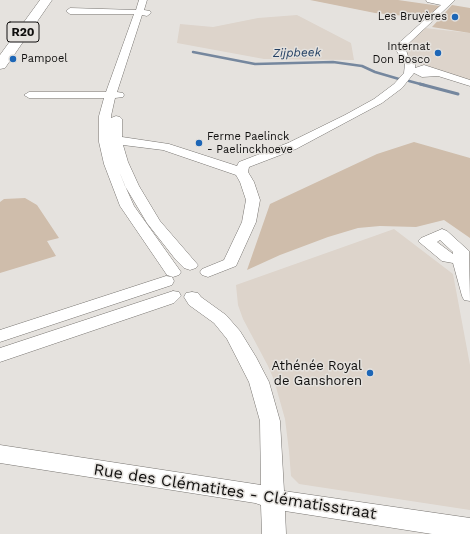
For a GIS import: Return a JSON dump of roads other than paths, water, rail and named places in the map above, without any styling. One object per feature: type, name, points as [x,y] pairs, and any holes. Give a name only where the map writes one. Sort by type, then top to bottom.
[{"type":"main road","name":"R20","points":[[0,47],[36,0]]},
{"type":"main road","name":"R20","points":[[0,65],[46,0]]},
{"type":"street","points":[[143,0],[143,13]]},
{"type":"street","points":[[116,140],[165,147],[241,172],[247,182],[253,200],[249,222],[230,263],[203,286],[180,297],[127,206],[112,170],[105,142],[105,116],[115,95],[143,13],[151,0]]},
{"type":"street","points":[[430,0],[449,2]]},
{"type":"street","points":[[241,172],[244,165],[314,135],[378,101],[398,86],[409,74],[410,64],[404,57],[401,50],[404,43],[449,2]]},
{"type":"street","points":[[70,11],[121,11],[143,13]]},
{"type":"street","points":[[439,73],[470,83]]},
{"type":"street","points":[[29,95],[115,95]]},
{"type":"street","points":[[115,95],[116,140],[122,162],[141,204],[154,223],[190,265]]},
{"type":"street","points":[[460,259],[470,296]]},
{"type":"street","points":[[0,355],[168,299],[176,268],[190,265],[202,268],[203,286],[195,301],[220,319],[234,335],[248,357],[259,382],[270,421],[274,534]]},
{"type":"street","points":[[0,336],[171,283]]},
{"type":"street","name":"Rue des Clématites - Clématisstraat","points":[[0,454],[240,491],[292,503],[470,529]]},
{"type":"waterway","name":"Zijpbeek","points":[[193,52],[255,64],[333,62],[362,66],[375,72],[399,79]]},
{"type":"waterway","name":"Zijpbeek","points":[[409,81],[424,85]]},
{"type":"waterway","name":"Zijpbeek","points":[[420,84],[458,94]]},
{"type":"place","name":"Les Bruyères","points":[[455,17]]},
{"type":"place","name":"Internat Don Bosco","points":[[438,53]]},
{"type":"place","name":"Pampoel","points":[[13,59]]},
{"type":"place","name":"Ferme Paelinck - Paelinckhoeve","points":[[199,143]]},
{"type":"place","name":"Athénée Royal de Ganshoren","points":[[370,373]]}]
